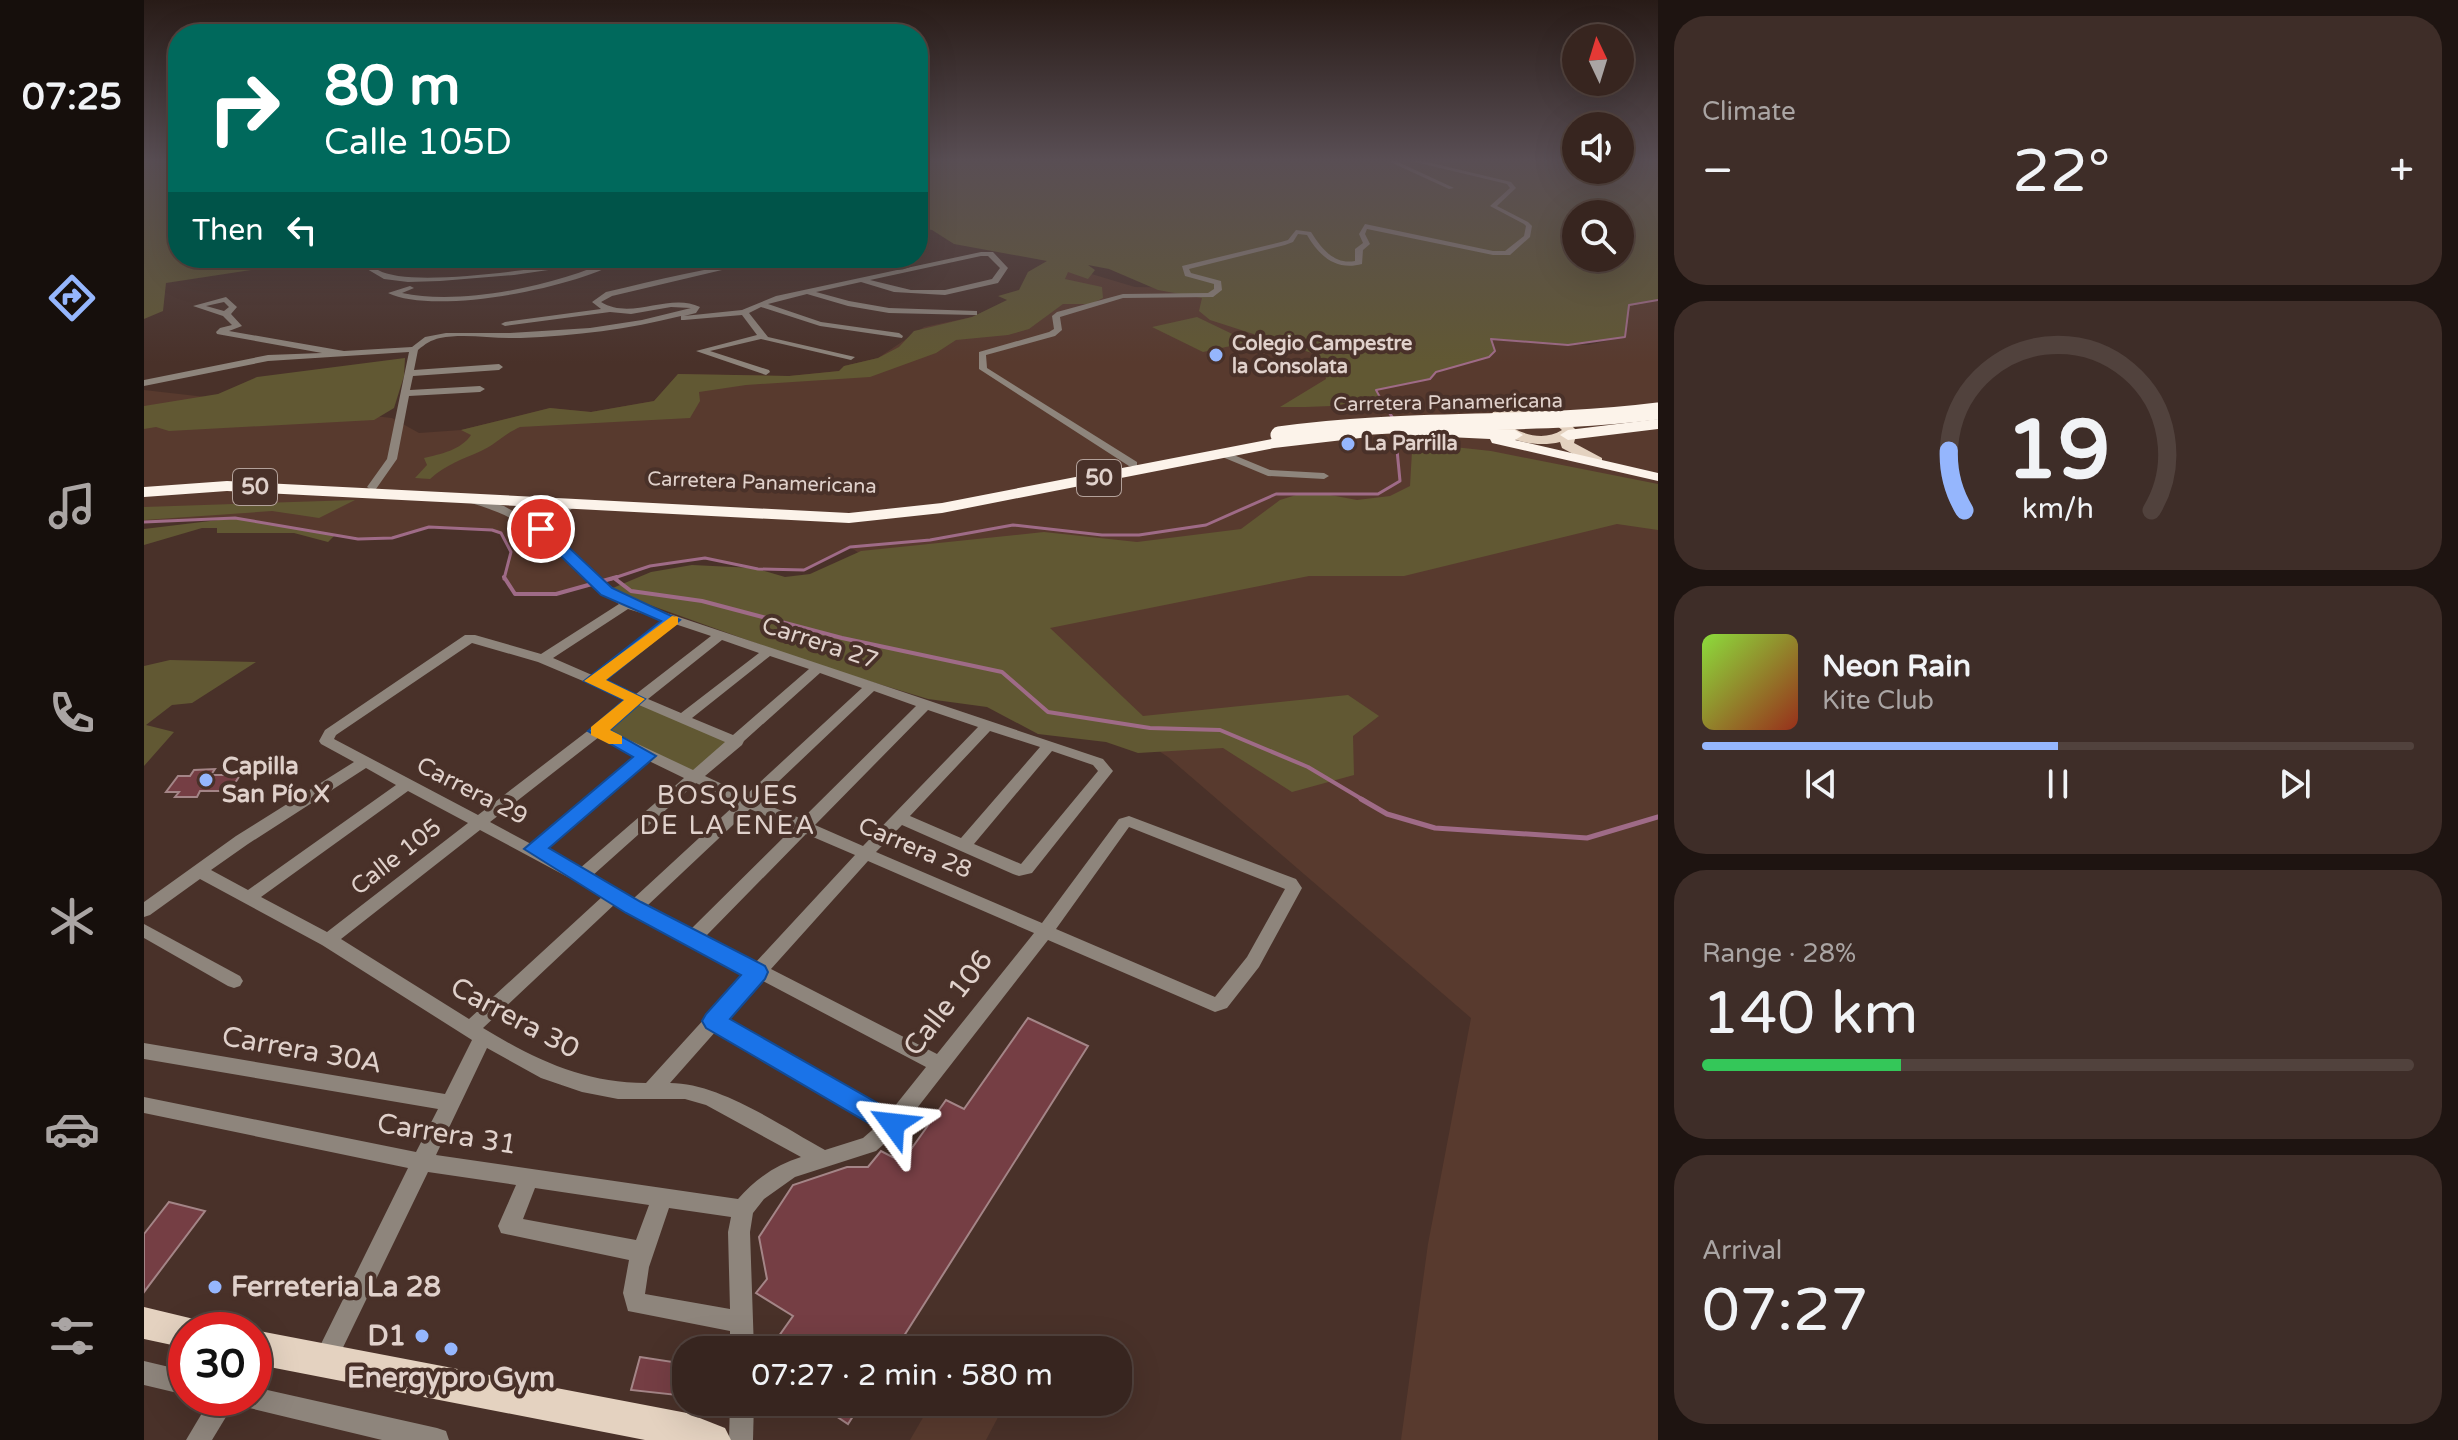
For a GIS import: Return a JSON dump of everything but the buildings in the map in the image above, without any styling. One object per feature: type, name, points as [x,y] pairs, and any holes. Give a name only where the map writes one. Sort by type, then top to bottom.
[{"type":"highway","name":"Carretera Panamericana","points":[[144,492],[227,486],[811,517],[895,515],[1286,437],[1364,430],[1559,427],[1658,411]]},
{"type":"highway","points":[[1537,412],[1574,415],[1658,411]]},
{"type":"highway","points":[[1251,447],[1411,418],[1464,419],[1503,412]]},
{"type":"highway","points":[[1568,435],[1658,424]]},
{"type":"highway","points":[[1224,449],[1285,428],[1376,426],[1521,436]]},
{"type":"highway","points":[[1452,432],[1657,477]]},
{"type":"highway","name":"Carretera Panamericana","points":[[144,485],[232,480],[856,511],[937,503],[1133,464],[1251,447],[1286,437]]},
{"type":"main road","points":[[1597,461],[1567,445],[1570,428],[1561,421],[1537,412],[1503,412],[1495,422],[1521,436],[1597,461],[1657,477]]},
{"type":"main road","points":[[1521,436],[1551,439],[1568,435]]},
{"type":"main road","points":[[144,1323],[168,1328]]},
{"type":"main road","points":[[272,1350],[326,1358],[508,1400],[687,1430],[713,1440]]},
{"type":"street","points":[[1133,464],[983,369],[982,354],[1052,334],[1058,330],[1056,316],[1123,296],[1210,295],[1218,290],[1218,283],[1188,274],[1185,268],[1283,244],[1291,241],[1296,232],[1309,233],[1324,252],[1346,265],[1359,262],[1359,249],[1367,244],[1362,234],[1364,228]]},
{"type":"street","points":[[1375,228],[1493,253],[1507,253],[1527,237],[1529,228]]},
{"type":"street","points":[[862,280],[892,290],[938,293],[995,281],[1004,268],[985,254],[928,266]]},
{"type":"street","points":[[377,268],[370,272],[381,277],[435,282],[539,268]]},
{"type":"street","points":[[410,288],[392,293],[440,301],[468,299],[594,268]]},
{"type":"street","points":[[614,310],[596,302],[636,288],[731,268]]},
{"type":"street","points":[[372,487],[392,459],[412,373],[414,349],[421,341],[444,336],[516,336],[624,327],[744,312],[759,304],[807,291],[919,268]]},
{"type":"street","points":[[807,291],[866,309],[901,313],[974,313]]},
{"type":"street","points":[[759,304],[820,324],[899,336]]},
{"type":"street","points":[[667,306],[676,308],[680,314]]},
{"type":"street","points":[[505,324],[614,310],[696,307],[656,321]]},
{"type":"street","points":[[744,312],[762,336],[771,342],[851,357]]},
{"type":"street","points":[[226,314],[238,326],[253,330],[255,338]]},
{"type":"street","points":[[238,326],[220,332],[344,354]]},
{"type":"street","points":[[762,336],[700,353],[766,372]]},
{"type":"street","points":[[144,383],[268,358],[414,349]]},
{"type":"street","points":[[412,373],[499,365],[500,383]]},
{"type":"street","points":[[407,393],[480,389]]},
{"type":"street","points":[[1224,449],[1268,473],[1324,476]]},
{"type":"street","name":"Carrera 27","points":[[468,499],[504,509],[541,529],[606,591],[627,604],[927,703],[1104,766],[1106,771],[1026,869],[964,845]]},
{"type":"street","points":[[541,529],[550,517],[573,504]]},
{"type":"street","points":[[543,659],[627,604]]},
{"type":"street","points":[[593,681],[672,620]]},
{"type":"street","name":"Calle 105","points":[[328,940],[721,635]]},
{"type":"street","name":"Carrera 29","points":[[543,659],[470,638],[326,737],[326,741],[478,823],[535,849],[692,939],[939,1064]]},
{"type":"street","points":[[682,719],[768,652]]},
{"type":"street","points":[[543,659],[737,742]]},
{"type":"street","points":[[582,876],[817,669]]},
{"type":"street","points":[[634,908],[873,685]]},
{"type":"street","points":[[692,939],[927,703]]},
{"type":"street","points":[[650,1092],[757,972],[987,726]]},
{"type":"street","name":"Carrera 28","points":[[598,731],[804,827],[1215,1005]]},
{"type":"street","points":[[900,818],[964,845],[1048,747]]},
{"type":"street","points":[[535,849],[646,756]]},
{"type":"street","points":[[144,911],[242,840],[365,762]]},
{"type":"street","points":[[251,896],[406,785]]},
{"type":"street","name":"Calle 106","points":[[743,1209],[757,1192],[789,1170],[869,1145],[893,1124],[1079,887],[1124,823],[1129,821],[1290,883],[1294,888],[1253,962],[1221,1003],[1215,1005]]},
{"type":"street","name":"Carrera 30","points":[[201,872],[251,896],[328,940],[477,1033],[548,1072],[582,1084],[618,1091],[685,1091],[711,1098],[821,1158]]},
{"type":"street","points":[[326,1358],[451,1103],[477,1033],[614,896]]},
{"type":"street","points":[[144,930],[234,981]]},
{"type":"street","points":[[714,1021],[893,1124]]},
{"type":"street","name":"Carrera 30A","points":[[144,1051],[451,1103]]},
{"type":"street","name":"Carrera 31","points":[[144,1105],[423,1162],[743,1209]]},
{"type":"street","points":[[530,1176],[509,1226],[643,1252]]},
{"type":"street","points":[[662,1198],[643,1252],[633,1295],[636,1303],[742,1322]]},
{"type":"street","points":[[742,1336],[739,1232],[743,1209]]},
{"type":"street","points":[[144,1373],[168,1379]]},
{"type":"street","points":[[272,1403],[437,1440]]},
{"type":"street","points":[[198,1440],[214,1416]]},
{"type":"street","points":[[741,1440],[742,1416]]},
{"type":"shaded area","points":[[144,228],[168,228],[168,268],[265,268],[166,283],[163,311],[144,319]]},
{"type":"shaded area","points":[[928,228],[1562,228],[1562,272],[1634,272],[1634,228],[1658,228],[1658,300],[1630,306],[1625,337],[1568,345],[1492,339],[1495,351],[1489,357],[1436,372],[1430,379],[1376,390],[1381,399],[1331,406],[1280,407],[1326,379],[1323,361],[1315,354],[1210,320],[1199,311],[1202,298],[1158,290],[1109,269],[1088,265],[1095,270],[1088,279],[1068,272],[1065,279],[1102,287],[1103,298],[1091,304],[1063,304],[1029,329],[1008,335],[956,340],[936,353],[870,377],[746,385],[699,392],[700,401],[690,418],[520,427],[430,479],[415,478],[427,465],[424,458],[450,451],[467,440],[471,435],[461,430],[550,408],[591,412],[654,401],[678,374],[789,376],[839,371],[844,366],[878,358],[899,347],[914,331],[972,317],[1007,300],[998,296],[1019,290],[1028,272],[1047,261],[954,244]]},
{"type":"shaded area","points":[[1048,261],[1135,287],[1204,288],[1322,329],[1381,398],[1376,390],[1414,383],[1451,367],[1467,364],[1492,345],[1491,339],[1588,345],[1624,337],[1629,305],[1658,300],[1658,1440],[1401,1440],[1428,1244],[1471,1018],[1168,757],[850,547],[804,570],[758,569],[705,558],[650,566],[589,587],[534,595],[515,594],[508,586],[504,579],[511,552],[501,533],[492,530],[429,527],[392,538],[358,539],[235,518],[144,522],[144,390],[392,418],[419,433],[461,430],[550,408],[591,412],[654,401],[678,374],[789,376],[839,371],[844,366],[878,358],[924,327],[972,317],[1017,297],[1028,272]]},
{"type":"shaded area","points":[[1197,317],[1249,342],[1203,352],[1152,327]]},
{"type":"shaded area","points":[[405,358],[404,376],[394,408],[374,420],[169,431],[156,427],[144,429],[144,406],[218,394],[257,377]]},
{"type":"shaded area","points":[[1417,443],[1491,451],[1658,484],[1658,530],[1617,524],[1404,576],[1309,576],[1050,628],[1143,716],[1348,695],[1379,716],[1353,736],[1354,775],[1292,792],[1223,748],[1138,753],[1106,742],[1038,734],[987,707],[928,699],[820,666],[608,590],[651,572],[692,565],[754,568],[785,577],[810,574],[861,551],[1044,532],[1137,542],[1241,529],[1280,500],[1296,495],[1325,494],[1357,500],[1390,496],[1410,486],[1412,451]]},
{"type":"shaded area","points":[[355,500],[319,518],[272,511],[144,520],[144,507]]},
{"type":"shaded area","points":[[235,518],[335,535],[328,542],[294,533],[217,533],[217,528],[202,528],[144,545],[144,529]]},
{"type":"shaded area","points":[[170,660],[256,662],[192,703],[172,705],[146,725],[174,732],[144,766],[144,666]]},
{"type":"shaded area","points":[[637,699],[737,742],[694,777],[598,731]]},
{"type":"shaded area","points":[[924,1416],[999,1416],[986,1440],[910,1440]]},
{"type":"waterway","points":[[1385,406],[1376,390],[1430,379],[1436,372],[1489,357],[1495,351],[1491,339],[1568,345],[1625,337],[1629,305],[1658,300]]},
{"type":"waterway","points":[[1384,404],[1394,420]]},
{"type":"waterway","points":[[617,577],[650,566],[705,558],[758,569],[804,570],[850,547],[930,540],[1013,525],[1102,535],[1139,535],[1206,525],[1276,494],[1378,494],[1400,481],[1395,429]]},
{"type":"waterway","points":[[144,522],[235,518],[358,539],[392,538],[429,527],[492,530],[501,533],[511,552],[504,578]]},
{"type":"waterway","points":[[504,578],[515,594],[556,594],[617,577]]},
{"type":"waterway","points":[[614,578],[631,591],[702,601],[842,638],[1002,672],[1048,712],[1150,728],[1220,730],[1308,767],[1365,801]]},
{"type":"waterway","points":[[1361,799],[1387,814],[1435,828],[1587,838],[1658,817]]},
{"type":"slow traffic","points":[[615,740],[598,731],[637,699],[593,681],[672,621]]},
{"type":"place","name":"Colegio Campestre la Consolata","points":[[1216,355]]},
{"type":"place","name":"La Parrilla","points":[[1348,444]]},
{"type":"place","name":"Capilla San Pío X","points":[[206,780]]},
{"type":"place","name":"Ferreteria La 28","points":[[215,1287]]},
{"type":"place","name":"D1","points":[[422,1336]]},
{"type":"place","name":"Energypro Gym","points":[[451,1349]]},
{"type":"district","name":"BOSQUES DE LA ENEA","points":[[728,810]]},
{"type":"route","points":[[541,529],[606,591],[627,604],[672,620],[593,681],[637,699],[598,731],[646,756],[535,849],[634,908],[757,972],[714,1021],[893,1124]]}]
